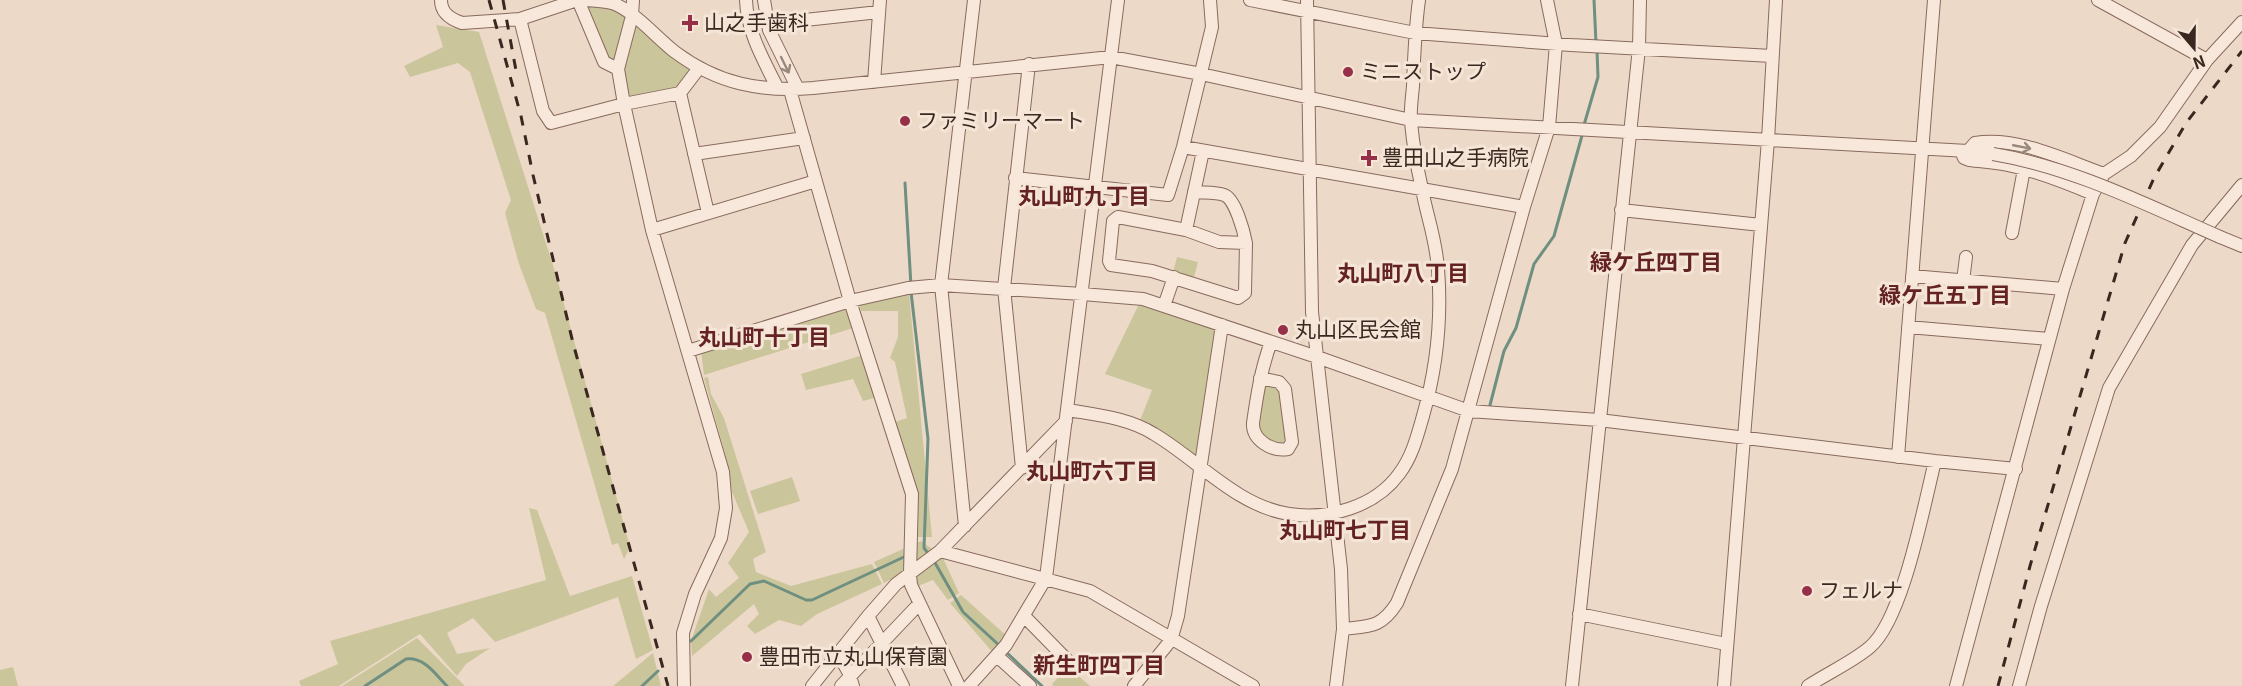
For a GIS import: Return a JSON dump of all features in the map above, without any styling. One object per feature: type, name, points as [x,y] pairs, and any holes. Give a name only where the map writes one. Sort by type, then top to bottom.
[{"type":"street","points":[[441,0],[444,12],[462,23],[520,19],[578,0],[604,62],[618,69]]},
{"type":"street","points":[[585,0],[616,4],[674,51],[699,68],[732,82],[788,89],[1111,57],[1201,74],[1411,120],[1964,151],[2027,159],[2085,179],[2242,246]]},
{"type":"street","points":[[633,0],[632,16],[618,69],[624,104],[652,230],[723,472],[726,508],[721,538],[695,594],[683,633],[684,686]]},
{"type":"street","points":[[746,0],[747,16],[754,39],[788,89]]},
{"type":"street","points":[[764,0],[769,30],[804,138],[850,301],[912,494],[911,585],[959,686]]},
{"type":"street","points":[[965,526],[941,285],[974,0]]},
{"type":"street","points":[[969,686],[1001,651],[1046,578],[1118,0]]},
{"type":"street","points":[[1015,178],[1095,185],[1168,195],[1183,147],[1212,27],[1210,0]]},
{"type":"street","points":[[1250,0],[1307,6],[1415,33],[1556,44],[1772,56]]},
{"type":"street","points":[[1067,415],[1113,418],[1140,427],[1153,433],[1241,495],[1266,508],[1290,514],[1335,513],[1351,508],[1377,494],[1399,475],[1416,442],[1429,397],[1440,320],[1434,233],[1422,190],[1411,120],[1419,0]]},
{"type":"street","points":[[1343,629],[1372,626],[1388,617],[1397,603],[1452,469],[1524,207],[1549,127],[1556,44],[1547,0]]},
{"type":"street","points":[[1572,686],[1639,48],[1640,0]]},
{"type":"street","points":[[1724,686],[1745,437],[1776,0]]},
{"type":"street","points":[[1898,457],[1934,0]]},
{"type":"street","points":[[2098,0],[2207,60]]},
{"type":"street","points":[[768,24],[880,6],[874,82]]},
{"type":"street","points":[[1307,6],[1311,295],[1341,569],[1343,629],[1336,686]]},
{"type":"street","points":[[520,19],[543,111],[551,123],[624,104],[680,93],[699,68]]},
{"type":"street","points":[[1956,686],[2049,339],[2093,194],[2104,174],[2131,156],[2160,127],[2207,60],[2242,22]]},
{"type":"street","points":[[1022,468],[1004,288],[1029,64]]},
{"type":"street","points":[[680,93],[708,213]]},
{"type":"street","points":[[694,154],[804,138]]},
{"type":"street","points":[[1964,151],[1975,143],[1997,142],[2032,148],[2104,174]]},
{"type":"street","points":[[1183,147],[1524,207]]},
{"type":"street","points":[[1186,230],[1203,151]]},
{"type":"street","points":[[1964,151],[1964,158],[2010,165],[2046,175],[2093,194]]},
{"type":"street","points":[[2012,233],[2024,169]]},
{"type":"street","points":[[652,230],[816,181]]},
{"type":"street","points":[[2019,686],[2044,595],[2109,388],[2192,245],[2242,185]]},
{"type":"street","points":[[1194,192],[1224,195],[1234,204],[1246,243],[1245,293],[1238,298],[1152,271],[1111,265],[1113,220],[1118,217],[1186,230],[1219,242],[1246,243]]},
{"type":"street","points":[[1622,210],[1761,225]]},
{"type":"street","points":[[1963,280],[1966,257]]},
{"type":"street","points":[[1912,276],[2063,289]]},
{"type":"street","points":[[1164,306],[1174,277]]},
{"type":"street","points":[[688,351],[850,301],[908,288],[941,285],[1143,299],[1469,411],[1599,420],[1898,457],[2016,469]]},
{"type":"street","points":[[1134,686],[1171,640],[1178,616],[1222,325]]},
{"type":"street","points":[[1908,327],[2049,339]]},
{"type":"street","points":[[1260,378],[1280,382],[1286,388],[1292,442],[1288,448],[1270,447],[1254,435],[1253,423],[1260,378],[1271,342]]},
{"type":"street","points":[[812,686],[896,584],[935,554],[965,526],[1022,468],[1067,415]]},
{"type":"street","points":[[1808,686],[1870,647],[1883,631],[1904,582],[1935,461]]},
{"type":"street","points":[[935,554],[1046,578],[1090,591],[1253,686]]},
{"type":"street","points":[[848,683],[920,604]]},
{"type":"street","points":[[1579,614],[1726,644]]},
{"type":"street","points":[[868,616],[903,686]]},
{"type":"street","points":[[1024,616],[1071,664]]},
{"type":"street","points":[[1001,651],[1030,686]]},
{"type":"street","points":[[838,654],[849,673],[848,683]]},
{"type":"shaded area","points":[[584,4],[613,8],[693,68],[677,88],[626,100]]},
{"type":"shaded area","points":[[436,25],[479,32],[557,278],[630,547],[624,559],[618,543],[612,545],[545,313],[536,309],[519,264],[505,213],[511,200],[470,72],[458,63],[410,77],[404,66],[443,47]]},
{"type":"shaded area","points":[[1177,257],[1198,262],[1194,277],[1173,272]]},
{"type":"shaded area","points":[[909,293],[932,537],[918,537],[911,478],[895,422],[907,418],[895,362],[890,358],[898,337],[898,311],[861,311],[859,303]]},
{"type":"shaded area","points":[[1139,304],[1214,327],[1217,333],[1199,453],[1194,455],[1139,423],[1152,390],[1105,374]]},
{"type":"shaded area","points":[[846,308],[853,328],[704,375],[701,351]]},
{"type":"shaded area","points":[[863,355],[877,397],[863,401],[853,379],[806,390],[801,374]]},
{"type":"shaded area","points":[[708,377],[711,394],[724,418],[766,552],[753,559],[756,572],[791,586],[872,564],[882,584],[817,614],[801,626],[779,620],[755,634],[747,626],[759,614],[754,604],[692,656],[691,641],[709,589],[716,597],[739,578],[728,563],[749,532],[732,492],[727,461],[704,378]]},
{"type":"shaded area","points":[[1266,385],[1279,387],[1286,438],[1282,445],[1263,437],[1258,431]]},
{"type":"shaded area","points":[[792,477],[800,501],[758,514],[750,491]]},
{"type":"shaded area","points":[[529,508],[537,510],[570,596],[632,576],[653,650],[636,659],[618,597],[495,642],[473,618],[447,633],[457,654],[490,648],[466,664],[457,676],[420,634],[339,686],[301,686],[299,681],[338,664],[330,641],[546,580]]},
{"type":"shaded area","points":[[921,541],[942,556],[959,593],[948,600],[933,580],[918,586],[905,572],[884,583],[874,562]]},
{"type":"shaded area","points":[[961,595],[1008,637],[994,654],[950,603]]},
{"type":"shaded area","points":[[417,638],[465,686],[342,686]]},
{"type":"shaded area","points":[[653,653],[661,686],[613,686]]},
{"type":"shaded area","points":[[13,667],[18,686],[0,686],[0,670]]},
{"type":"shaded area","points":[[1068,667],[1090,686],[1053,686],[1052,684]]},
{"type":"waterway","points":[[1594,0],[1596,43]]},
{"type":"waterway","points":[[1584,125],[1598,77],[1597,50]]},
{"type":"waterway","points":[[1489,409],[1504,351],[1516,328],[1534,264],[1554,236],[1583,132]]},
{"type":"waterway","points":[[905,183],[911,286]]},
{"type":"waterway","points":[[911,292],[928,439],[924,548],[930,556]]},
{"type":"waterway","points":[[691,641],[750,584],[764,581],[806,600],[812,600],[906,556]]},
{"type":"waterway","points":[[934,561],[963,612],[1001,647]]},
{"type":"waterway","points":[[1006,652],[1042,686]]},
{"type":"waterway","points":[[365,686],[406,659],[413,659],[424,664],[447,686]]},
{"type":"waterway","points":[[642,686],[658,671]]},
{"type":"railway","points":[[489,0],[521,116],[573,343],[668,686]]},
{"type":"railway","points":[[503,0],[517,76]]},
{"type":"railway","points":[[1998,686],[2030,566],[2125,243],[2154,178],[2186,123],[2242,51]]},
{"type":"place","name":"山之手歯科","points":[[690,23]]},
{"type":"place","name":"ミニストップ","points":[[1348,72]]},
{"type":"place","name":"ファミリーマート","points":[[905,121]]},
{"type":"place","name":"豊田山之手病院","points":[[1369,158]]},
{"type":"place","name":"丸山区民会館","points":[[1283,330]]},
{"type":"place","name":"フェルナ","points":[[1807,591]]},
{"type":"place","name":"豊田市立丸山保育園","points":[[747,657]]},
{"type":"district","name":"丸山町九丁目","points":[[1084,196]]},
{"type":"district","name":"緑ケ丘四丁目","points":[[1656,262]]},
{"type":"district","name":"丸山町八丁目","points":[[1403,273]]},
{"type":"district","name":"緑ケ丘五丁目","points":[[1945,295]]},
{"type":"district","name":"丸山町十丁目","points":[[764,337]]},
{"type":"district","name":"丸山町六丁目","points":[[1092,471]]},
{"type":"district","name":"丸山町七丁目","points":[[1345,530]]},
{"type":"district","name":"新生町四丁目","points":[[1099,665]]}]
